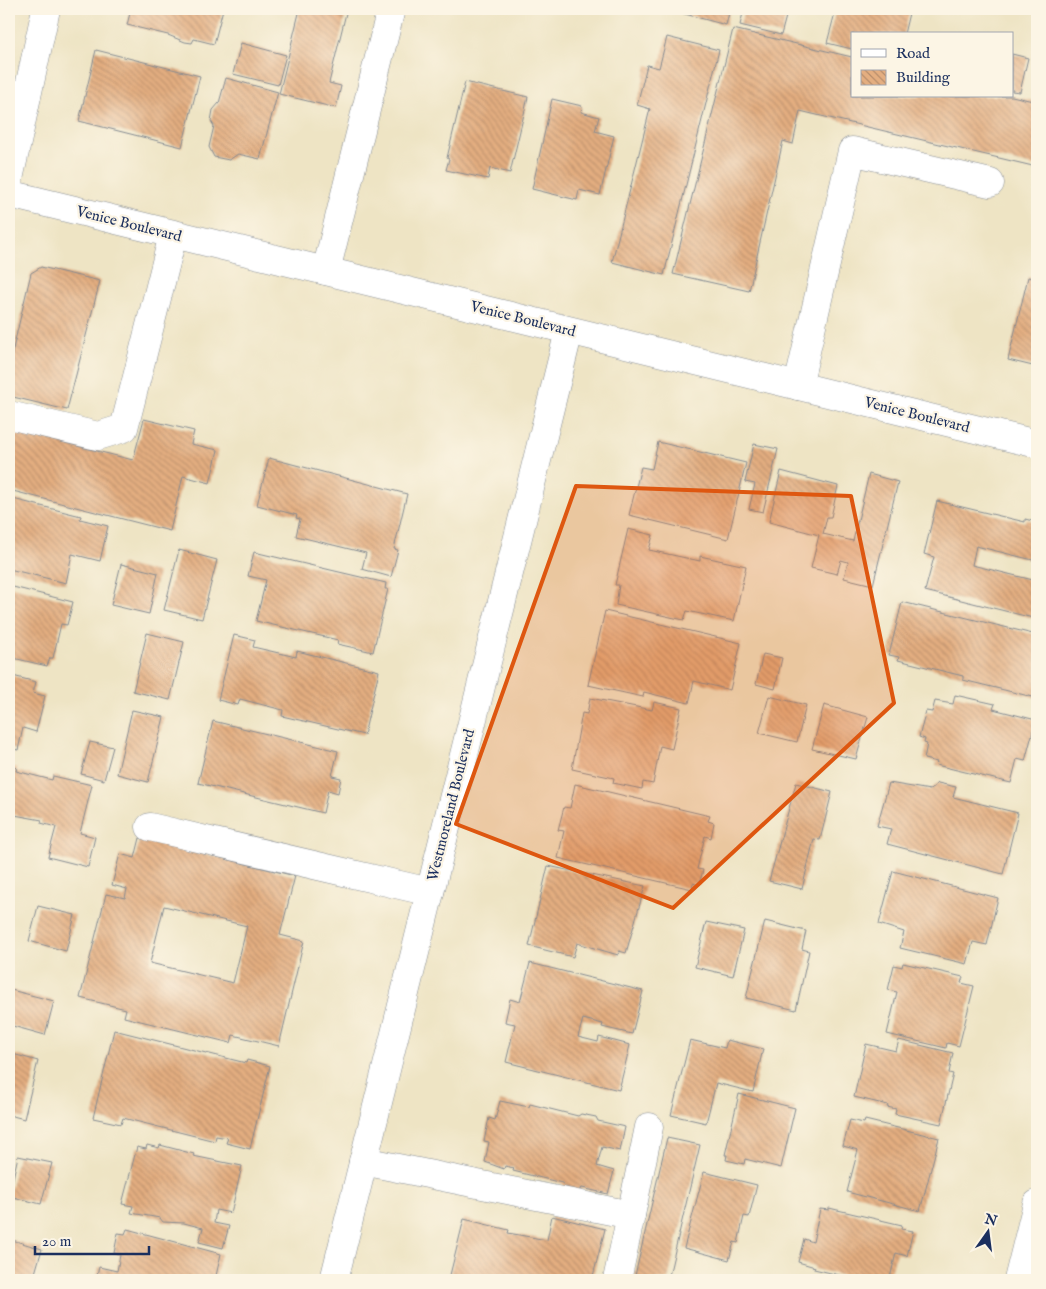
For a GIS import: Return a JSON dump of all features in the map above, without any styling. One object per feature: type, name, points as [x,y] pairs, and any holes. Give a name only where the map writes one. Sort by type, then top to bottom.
[{"type":"street","points":[[9,179],[46,9]]},
{"type":"street","points":[[326,271],[347,195],[390,13]]},
{"type":"street","points":[[798,386],[852,151],[990,183]]},
{"type":"street","name":"Venice Boulevard","points":[[9,194],[1037,444]]},
{"type":"street","points":[[9,416],[98,436],[124,428],[173,235]]},
{"type":"street","name":"Westmoreland Boulevard","points":[[334,1280],[569,331]]},
{"type":"street","points":[[150,827],[430,892]]},
{"type":"street","points":[[616,1280],[649,1127]]},
{"type":"street","points":[[364,1161],[631,1215]]},
{"type":"street","points":[[1018,1280],[1037,1204]]},
{"type":"highlighted area","points":[[576,486],[851,496],[894,703],[673,908],[456,824]]},
{"type":"building","points":[[131,9],[223,9],[214,44],[194,39],[192,43],[185,42],[168,35],[127,25]]},
{"type":"building","points":[[300,9],[347,9],[329,83],[341,86],[336,108],[279,94]]},
{"type":"building","points":[[666,9],[730,9],[726,25]]},
{"type":"building","points":[[744,9],[788,9],[781,35],[740,25]]},
{"type":"building","points":[[836,9],[910,9],[904,32],[851,32],[851,49],[827,43]]},
{"type":"building","points":[[733,29],[851,57],[851,98],[1014,98],[1014,96],[1037,102],[1037,167],[800,111],[793,144],[783,141],[749,291],[673,274]]},
{"type":"building","points":[[667,37],[719,50],[664,275],[612,262],[650,109],[637,105],[647,65],[659,68]]},
{"type":"building","points":[[241,43],[286,55],[278,85],[233,74]]},
{"type":"building","points":[[96,50],[200,76],[182,147],[79,121]]},
{"type":"building","points":[[1014,54],[1028,58],[1020,92],[1014,91]]},
{"type":"building","points":[[226,78],[278,92],[260,159],[238,154],[229,160],[214,157],[209,147],[214,126],[211,121],[213,110],[219,103]]},
{"type":"building","points":[[465,82],[528,97],[510,173],[490,168],[488,179],[446,170],[449,159],[447,158]]},
{"type":"building","points":[[552,99],[582,106],[581,112],[599,117],[595,131],[614,136],[600,195],[579,190],[577,200],[532,189]]},
{"type":"building","points":[[41,267],[100,281],[67,410],[9,396],[9,366],[31,273]]},
{"type":"building","points":[[1028,277],[1037,279],[1037,367],[1008,360]]},
{"type":"building","points":[[144,419],[194,431],[191,444],[218,450],[210,483],[183,476],[170,531],[9,490],[9,429],[133,460]]},
{"type":"building","points":[[658,442],[746,463],[728,539],[629,515],[641,467],[652,469]]},
{"type":"building","points":[[754,444],[778,449],[763,512],[749,509],[755,484],[745,482]]},
{"type":"building","points":[[269,458],[407,494],[394,549],[398,550],[391,577],[362,569],[366,553],[296,536],[300,519],[296,518],[297,515],[257,505]]},
{"type":"building","points":[[781,471],[838,486],[831,517],[827,517],[823,534],[853,541],[869,474],[898,482],[873,585],[844,578],[848,562],[841,560],[837,574],[811,568],[819,535],[769,522]]},
{"type":"building","points":[[9,498],[81,516],[80,519],[108,526],[100,561],[72,554],[66,583],[9,569]]},
{"type":"building","points":[[937,501],[1025,522],[1025,519],[1037,522],[1037,561],[976,546],[972,565],[1037,581],[1037,619],[925,591],[934,557],[924,554]]},
{"type":"building","points":[[628,529],[653,535],[649,550],[700,561],[700,556],[746,566],[734,621],[687,611],[684,620],[616,605],[619,585],[615,585]]},
{"type":"building","points":[[179,550],[217,560],[202,619],[164,610]]},
{"type":"building","points":[[254,552],[386,583],[385,589],[388,589],[373,652],[337,644],[338,640],[256,621],[266,580],[248,576]]},
{"type":"building","points":[[121,564],[158,573],[149,614],[111,605]]},
{"type":"building","points":[[9,586],[73,602],[67,625],[61,624],[53,658],[50,658],[47,666],[9,657]]},
{"type":"building","points":[[902,602],[1037,635],[1037,698],[963,680],[963,676],[898,660],[899,657],[889,655]]},
{"type":"building","points":[[605,611],[741,643],[730,690],[694,681],[689,703],[644,692],[643,697],[588,685]]},
{"type":"building","points":[[147,633],[184,642],[170,700],[133,691]]},
{"type":"building","points":[[234,635],[255,640],[253,647],[296,657],[297,651],[379,671],[364,735],[282,716],[283,710],[240,699],[238,705],[218,700]]},
{"type":"building","points":[[763,654],[782,658],[775,689],[756,684]]},
{"type":"building","points":[[9,675],[36,682],[33,693],[45,696],[36,732],[23,728],[18,750],[9,748]]},
{"type":"building","points":[[955,695],[995,704],[993,709],[1036,720],[1025,761],[1017,759],[1011,783],[936,765],[937,762],[924,759],[927,744],[924,743],[925,739],[919,737],[926,711],[932,712],[935,701],[953,704]]},
{"type":"building","points":[[769,696],[806,705],[797,742],[759,733]]},
{"type":"building","points":[[590,698],[652,710],[654,702],[681,708],[672,749],[660,746],[653,784],[643,782],[642,789],[613,783],[614,778],[572,769],[582,713],[587,714]]},
{"type":"building","points":[[824,705],[868,717],[856,759],[812,749]]},
{"type":"building","points":[[132,710],[164,717],[148,782],[117,774]]},
{"type":"building","points":[[213,721],[338,751],[332,776],[341,778],[338,793],[328,790],[323,813],[198,783]]},
{"type":"building","points":[[90,742],[113,747],[104,780],[81,774]]},
{"type":"building","points":[[9,766],[17,768],[16,771],[52,780],[53,776],[92,785],[80,833],[95,837],[88,867],[48,857],[56,827],[41,823],[42,820],[9,814]]},
{"type":"building","points":[[796,783],[832,792],[820,840],[814,839],[802,889],[769,881]]},
{"type":"building","points":[[889,783],[930,790],[938,783],[956,787],[953,797],[1018,813],[1003,874],[887,844],[891,829],[877,826]]},
{"type":"building","points":[[575,784],[710,816],[708,821],[714,823],[711,838],[705,836],[697,869],[703,870],[699,885],[693,883],[692,889],[558,858],[564,831],[558,830],[564,807],[570,808]]},
{"type":"building","points":[[140,838],[295,876],[280,935],[304,941],[279,1046],[233,1035],[231,1043],[124,1017],[126,1009],[80,998],[106,894],[125,898],[127,889],[112,885],[120,854],[135,858]],"holes":[[[164,906],[247,926],[233,983],[150,963]]]},
{"type":"building","points":[[548,866],[645,886],[626,953],[619,951],[618,955],[577,943],[573,957],[529,946]]},
{"type":"building","points":[[893,871],[998,898],[987,945],[973,942],[967,964],[900,948],[904,932],[879,924]]},
{"type":"building","points":[[38,906],[75,915],[66,951],[29,941]]},
{"type":"building","points":[[765,921],[806,931],[802,949],[809,951],[796,1010],[746,998]]},
{"type":"building","points":[[706,922],[744,930],[733,976],[695,967]]},
{"type":"building","points":[[530,963],[643,991],[632,1034],[602,1027],[603,1024],[583,1019],[578,1037],[598,1042],[599,1037],[630,1045],[619,1090],[506,1062],[515,1024],[505,1022],[510,999],[520,1002]]},
{"type":"building","points":[[903,963],[963,977],[961,983],[974,986],[959,1046],[947,1043],[946,1048],[887,1034],[897,992],[888,990],[894,965],[902,967]]},
{"type":"building","points":[[11,990],[54,1001],[45,1035],[9,1025]]},
{"type":"building","points":[[114,1030],[246,1063],[247,1060],[270,1066],[250,1149],[226,1143],[228,1138],[216,1136],[215,1141],[123,1118],[121,1124],[93,1118]]},
{"type":"building","points":[[690,1040],[725,1048],[727,1040],[763,1049],[753,1092],[716,1083],[706,1123],[671,1115]]},
{"type":"building","points":[[899,1040],[953,1053],[949,1073],[953,1074],[941,1124],[895,1114],[896,1109],[887,1107],[888,1105],[854,1097],[866,1044],[896,1051]]},
{"type":"building","points":[[9,1053],[38,1061],[24,1119],[9,1115]]},
{"type":"building","points":[[739,1094],[795,1108],[781,1168],[745,1159],[744,1164],[726,1160],[727,1155],[725,1155]]},
{"type":"building","points":[[500,1101],[529,1107],[530,1104],[578,1116],[581,1114],[596,1117],[598,1121],[625,1127],[620,1151],[602,1147],[597,1166],[614,1171],[608,1194],[582,1188],[578,1191],[565,1187],[562,1183],[513,1171],[514,1168],[505,1166],[504,1169],[485,1162],[489,1142],[484,1141],[489,1118],[495,1120]]},
{"type":"building","points":[[850,1120],[864,1123],[865,1120],[939,1138],[920,1211],[847,1192],[858,1150],[843,1146]]},
{"type":"building","points":[[667,1138],[700,1145],[668,1280],[634,1280]]},
{"type":"building","points":[[147,1145],[159,1148],[160,1145],[194,1154],[193,1156],[242,1166],[231,1213],[216,1210],[214,1223],[229,1226],[223,1248],[199,1242],[203,1228],[184,1223],[163,1222],[160,1218],[131,1213],[133,1206],[122,1204],[137,1147],[146,1149]]},
{"type":"building","points":[[18,1156],[52,1163],[41,1204],[9,1196]]},
{"type":"building","points":[[704,1172],[757,1185],[749,1217],[744,1216],[738,1243],[734,1242],[729,1260],[684,1248]]},
{"type":"building","points":[[829,1208],[902,1225],[901,1229],[913,1231],[907,1256],[896,1253],[890,1278],[877,1275],[875,1280],[857,1277],[856,1279],[814,1269],[815,1267],[798,1262],[804,1239],[813,1242],[820,1209],[829,1210]]},
{"type":"building","points":[[552,1216],[605,1229],[592,1280],[449,1279],[464,1219],[509,1230],[508,1233],[547,1240]]},
{"type":"building","points":[[127,1229],[221,1254],[215,1280],[96,1280],[99,1267],[117,1271],[120,1255],[114,1253],[118,1233],[125,1234]]},
{"type":"building","points":[[9,1239],[42,1249],[33,1280],[9,1280]]}]
